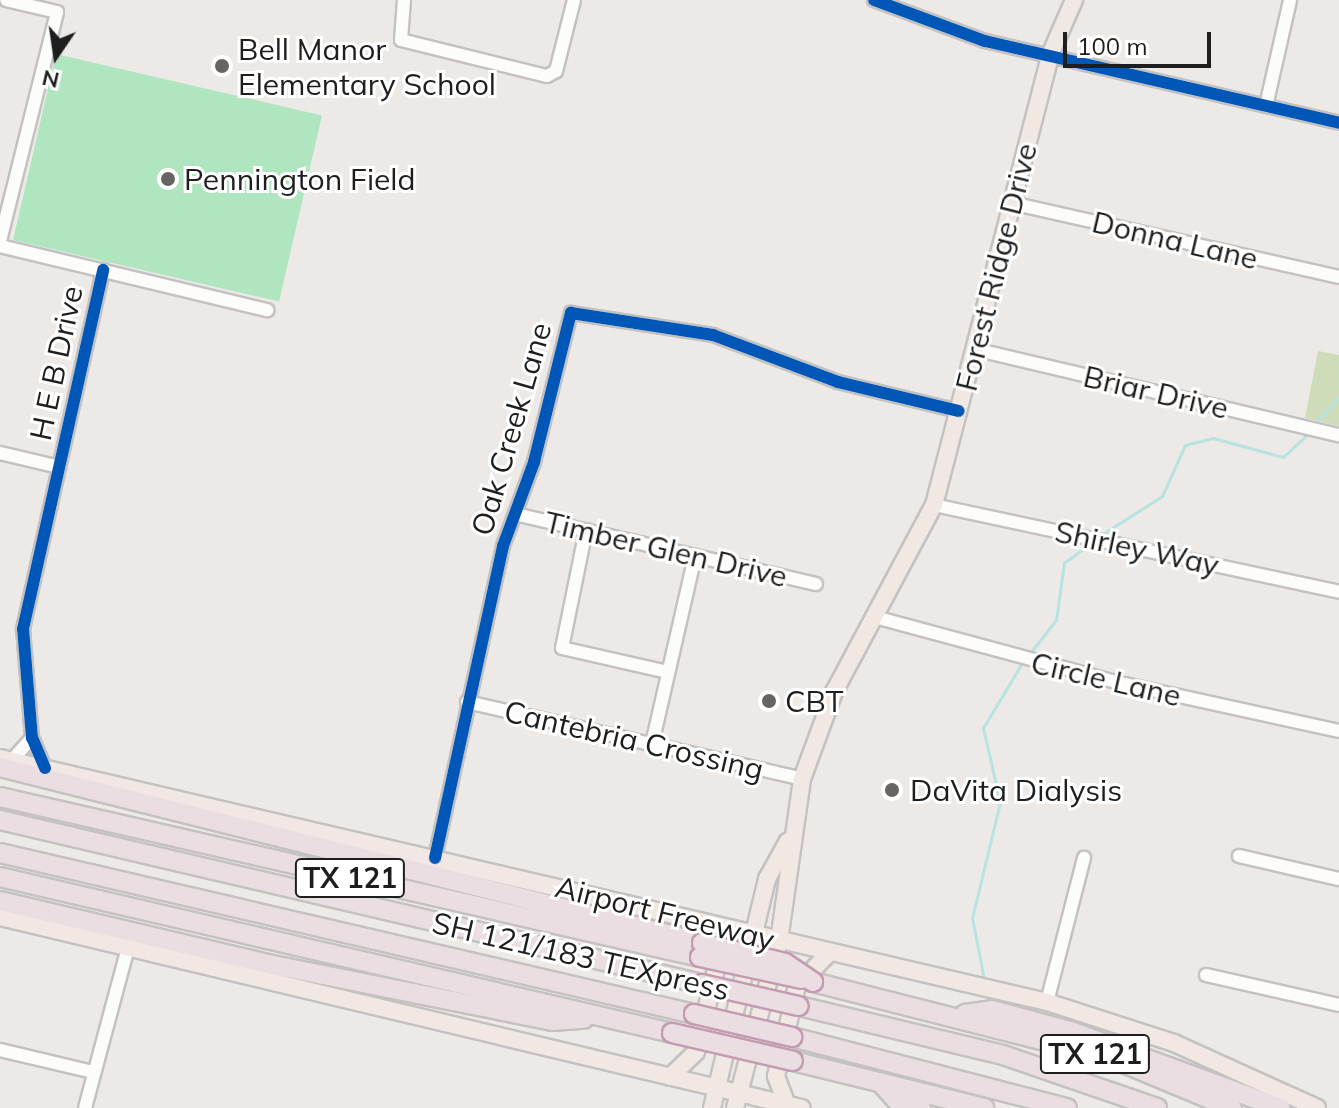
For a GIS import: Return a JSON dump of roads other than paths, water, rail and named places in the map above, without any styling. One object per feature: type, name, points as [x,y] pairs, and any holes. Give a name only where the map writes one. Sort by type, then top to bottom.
[{"type":"highway","points":[[4,761],[701,950]]},
{"type":"highway","name":"Airport Freeway","points":[[0,797],[701,950],[1111,1058],[1232,1108]]},
{"type":"highway","name":"SH 121/183 TEXpress","points":[[0,820],[1003,1055],[1157,1108]]},
{"type":"highway","name":"SH 121/183 TEXpress","points":[[0,853],[792,1037],[1067,1108]]},
{"type":"highway","name":"TX 121","points":[[0,877],[984,1108]]},
{"type":"highway","points":[[0,901],[552,1021],[606,1017]]},
{"type":"highway","points":[[953,1016],[992,1010],[1059,1028],[1281,1108]]},
{"type":"highway","points":[[880,1082],[898,1102],[921,1108]]},
{"type":"main road","name":"Forest Ridge Drive","points":[[712,1108],[771,870],[788,841],[802,779],[819,726],[934,505],[1050,55],[1074,0]]},
{"type":"main road","name":"Airport Freeway","points":[[4,761],[435,858],[1047,1002],[1174,1043],[1317,1108]]},
{"type":"main road","name":"Forest Ridge Drive","points":[[737,1101],[779,941],[792,865],[788,841]]},
{"type":"main road","points":[[0,917],[716,1088],[737,1101],[795,1106]]},
{"type":"main road","points":[[670,1077],[696,1052],[721,951],[713,925]]},
{"type":"main road","points":[[795,1106],[776,1076],[797,986],[829,953]]},
{"type":"street","points":[[6,0],[57,12],[0,244],[267,310]]},
{"type":"street","points":[[404,0],[401,40],[547,76],[556,71],[574,0]]},
{"type":"street","points":[[874,0],[985,41],[1339,123]]},
{"type":"street","points":[[1266,106],[1290,0]]},
{"type":"street","name":"Donna Lane","points":[[1011,203],[1339,277]]},
{"type":"street","name":"H E B Drive","points":[[45,768],[32,738],[23,629],[103,270]]},
{"type":"street","name":"Oak Creek Lane","points":[[435,858],[467,702],[515,514],[577,310],[713,335],[838,382],[959,411]]},
{"type":"street","name":"Briar Drive","points":[[974,349],[1339,435]]},
{"type":"street","points":[[0,453],[59,467]]},
{"type":"street","name":"Shirley Way","points":[[934,505],[1339,592]]},
{"type":"street","name":"Timber Glen Drive","points":[[515,514],[816,584]]},
{"type":"street","points":[[586,530],[562,648],[668,672]]},
{"type":"street","points":[[652,744],[695,556]]},
{"type":"street","name":"Circle Lane","points":[[875,617],[1018,658],[1339,731]]},
{"type":"street","name":"Cantebria Crossing","points":[[467,702],[802,779]]},
{"type":"street","points":[[4,761],[32,738]]},
{"type":"street","points":[[1239,856],[1339,879]]},
{"type":"street","points":[[1047,1002],[1084,858]]},
{"type":"street","points":[[85,1108],[128,947]]},
{"type":"street","points":[[1206,975],[1339,1005]]},
{"type":"street","points":[[0,1050],[93,1072]]},
{"type":"waterway","points":[[1312,427],[1339,397]]},
{"type":"waterway","points":[[1098,537],[1162,496],[1185,445],[1213,438],[1283,457],[1309,433]]},
{"type":"waterway","points":[[1030,653],[1056,620],[1064,563],[1089,544]]},
{"type":"waterway","points":[[984,979],[972,918],[1000,802],[983,728],[1022,663]]},
{"type":"place","name":"Bell Manor Elementary School","points":[[222,66]]},
{"type":"place","name":"Pennington Field","points":[[168,179]]},
{"type":"place","name":"CBT","points":[[769,701]]},
{"type":"place","name":"DaVita Dialysis","points":[[892,790]]}]
